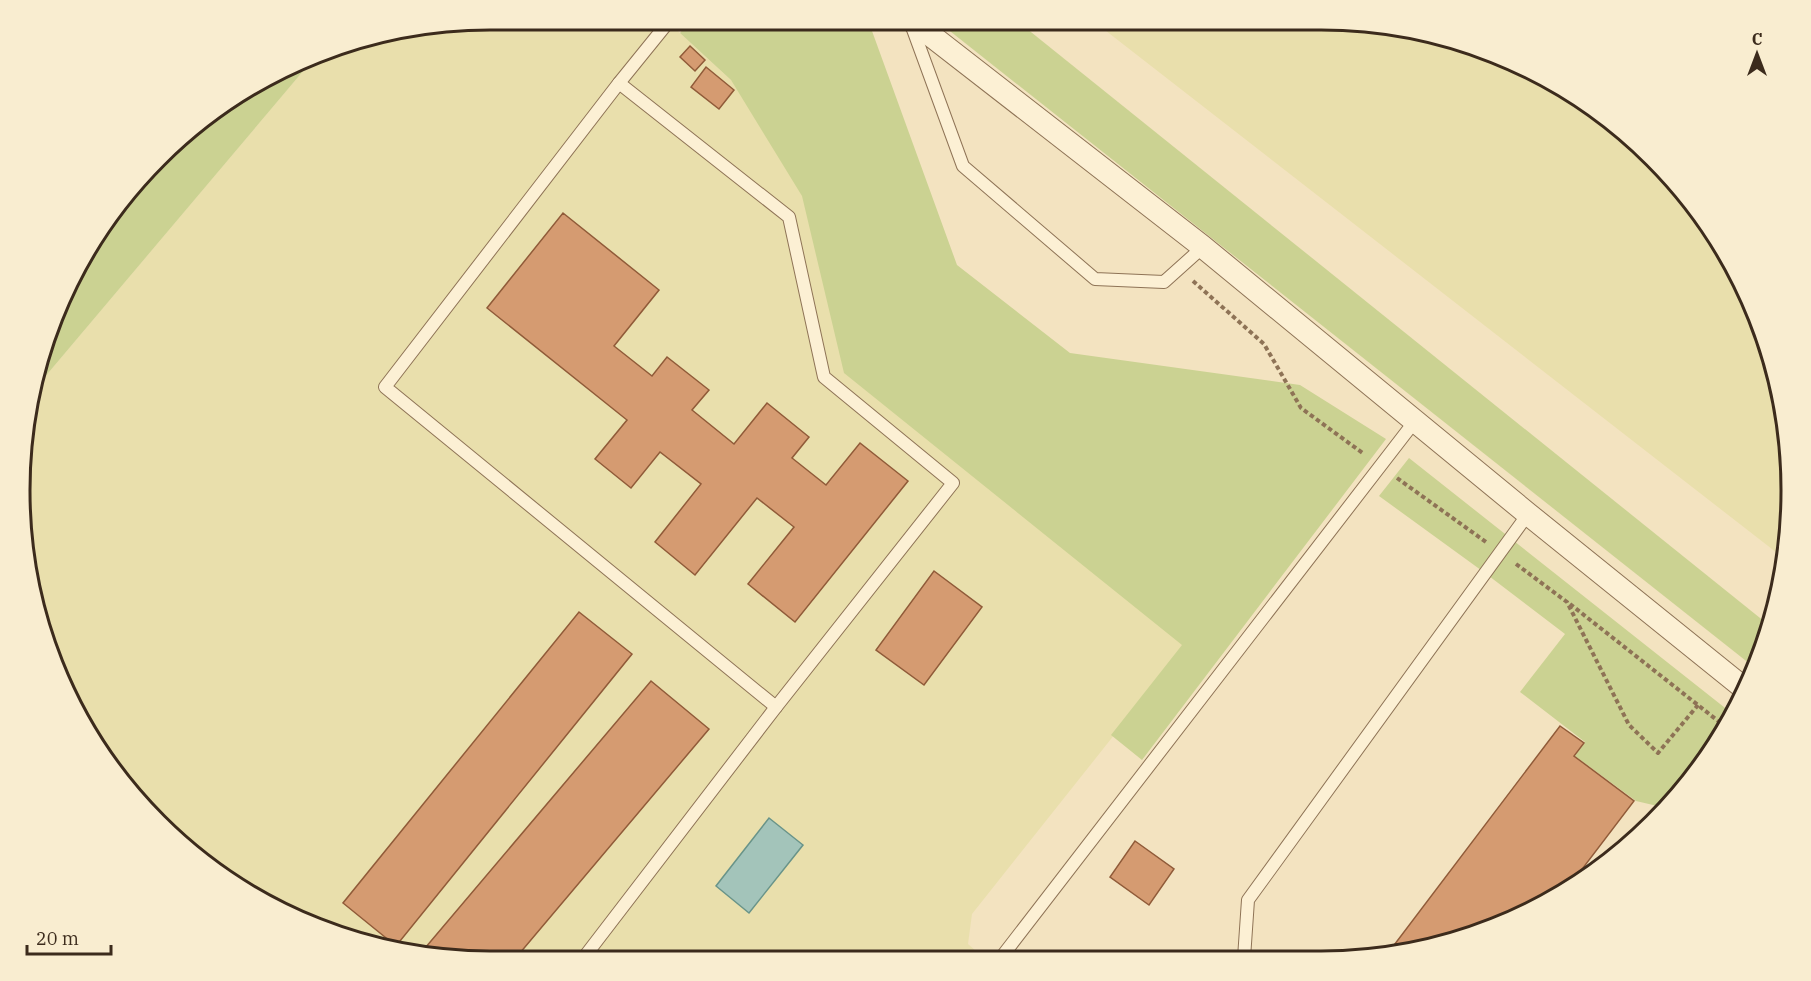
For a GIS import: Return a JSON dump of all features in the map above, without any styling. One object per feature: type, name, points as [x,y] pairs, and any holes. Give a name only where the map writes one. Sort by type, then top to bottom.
[{"type":"street","points":[[923,30],[1203,248],[1739,684]]},
{"type":"lane","points":[[662,30],[385,387],[776,707]]},
{"type":"lane","points":[[914,30],[963,166],[1095,279],[1164,282],[1203,248]]},
{"type":"lane","points":[[589,951],[776,707],[953,483],[824,377],[789,217],[619,83]]},
{"type":"lane","points":[[1006,951],[1414,421]]},
{"type":"lane","points":[[1244,951],[1248,900],[1528,514]]},
{"type":"path","points":[[1179,268],[1264,344],[1301,408],[1567,602],[1719,721]]},
{"type":"path","points":[[1567,602],[1629,725],[1658,753],[1698,705]]},
{"type":"shaded area","points":[[490,30],[677,30],[731,80],[1188,642],[972,914],[968,944],[976,951],[490,951],[430,947],[401,942],[342,927],[287,904],[210,856],[187,837],[144,794],[125,771],[92,721],[77,694],[54,639],[34,551],[31,521],[31,460],[34,430],[45,377],[305,69],[342,54],[430,34]]},
{"type":"shaded area","points":[[1105,30],[1320,30],[1381,34],[1410,39],[1469,54],[1524,77],[1601,125],[1646,165],[1686,210],[1719,260],[1746,314],[1765,371],[1777,430],[1781,490],[1777,553]]},
{"type":"green space","points":[[682,30],[872,30],[957,265],[1070,353],[1300,385],[1386,439],[1142,760],[1111,735],[1182,645],[844,373],[802,196],[731,80],[680,33]]},
{"type":"green space","points":[[949,30],[1028,30],[1762,620],[1748,662]]},
{"type":"green space","points":[[305,69],[45,377],[54,342],[77,287],[108,235],[144,187],[187,144],[210,125],[260,92]]},
{"type":"green space","points":[[1409,458],[1726,709],[1686,771],[1656,806],[1636,801],[1575,756],[1585,742],[1520,692],[1565,634],[1379,496]]},
{"type":"water","points":[[769,818],[803,845],[749,913],[716,886]]},
{"type":"building","points":[[690,46],[705,60],[695,71],[680,57]]},
{"type":"building","points":[[706,67],[734,90],[719,109],[691,87]]},
{"type":"building","points":[[563,213],[659,290],[614,346],[652,376],[667,357],[709,390],[692,410],[734,444],[767,403],[809,437],[792,458],[826,485],[860,443],[908,481],[795,622],[748,584],[794,527],[757,498],[695,575],[655,542],[701,484],[660,452],[631,488],[595,459],[627,420],[487,308]]},
{"type":"building","points":[[934,571],[982,607],[924,685],[876,650]]},
{"type":"building","points":[[579,612],[632,654],[400,942],[387,939],[343,903]]},
{"type":"building","points":[[651,681],[709,729],[522,951],[460,950],[426,946]]},
{"type":"building","points":[[1560,726],[1584,743],[1574,756],[1634,801],[1583,869],[1551,889],[1524,904],[1469,927],[1394,945]]},
{"type":"building","points":[[1135,841],[1174,869],[1149,905],[1110,877]]}]
